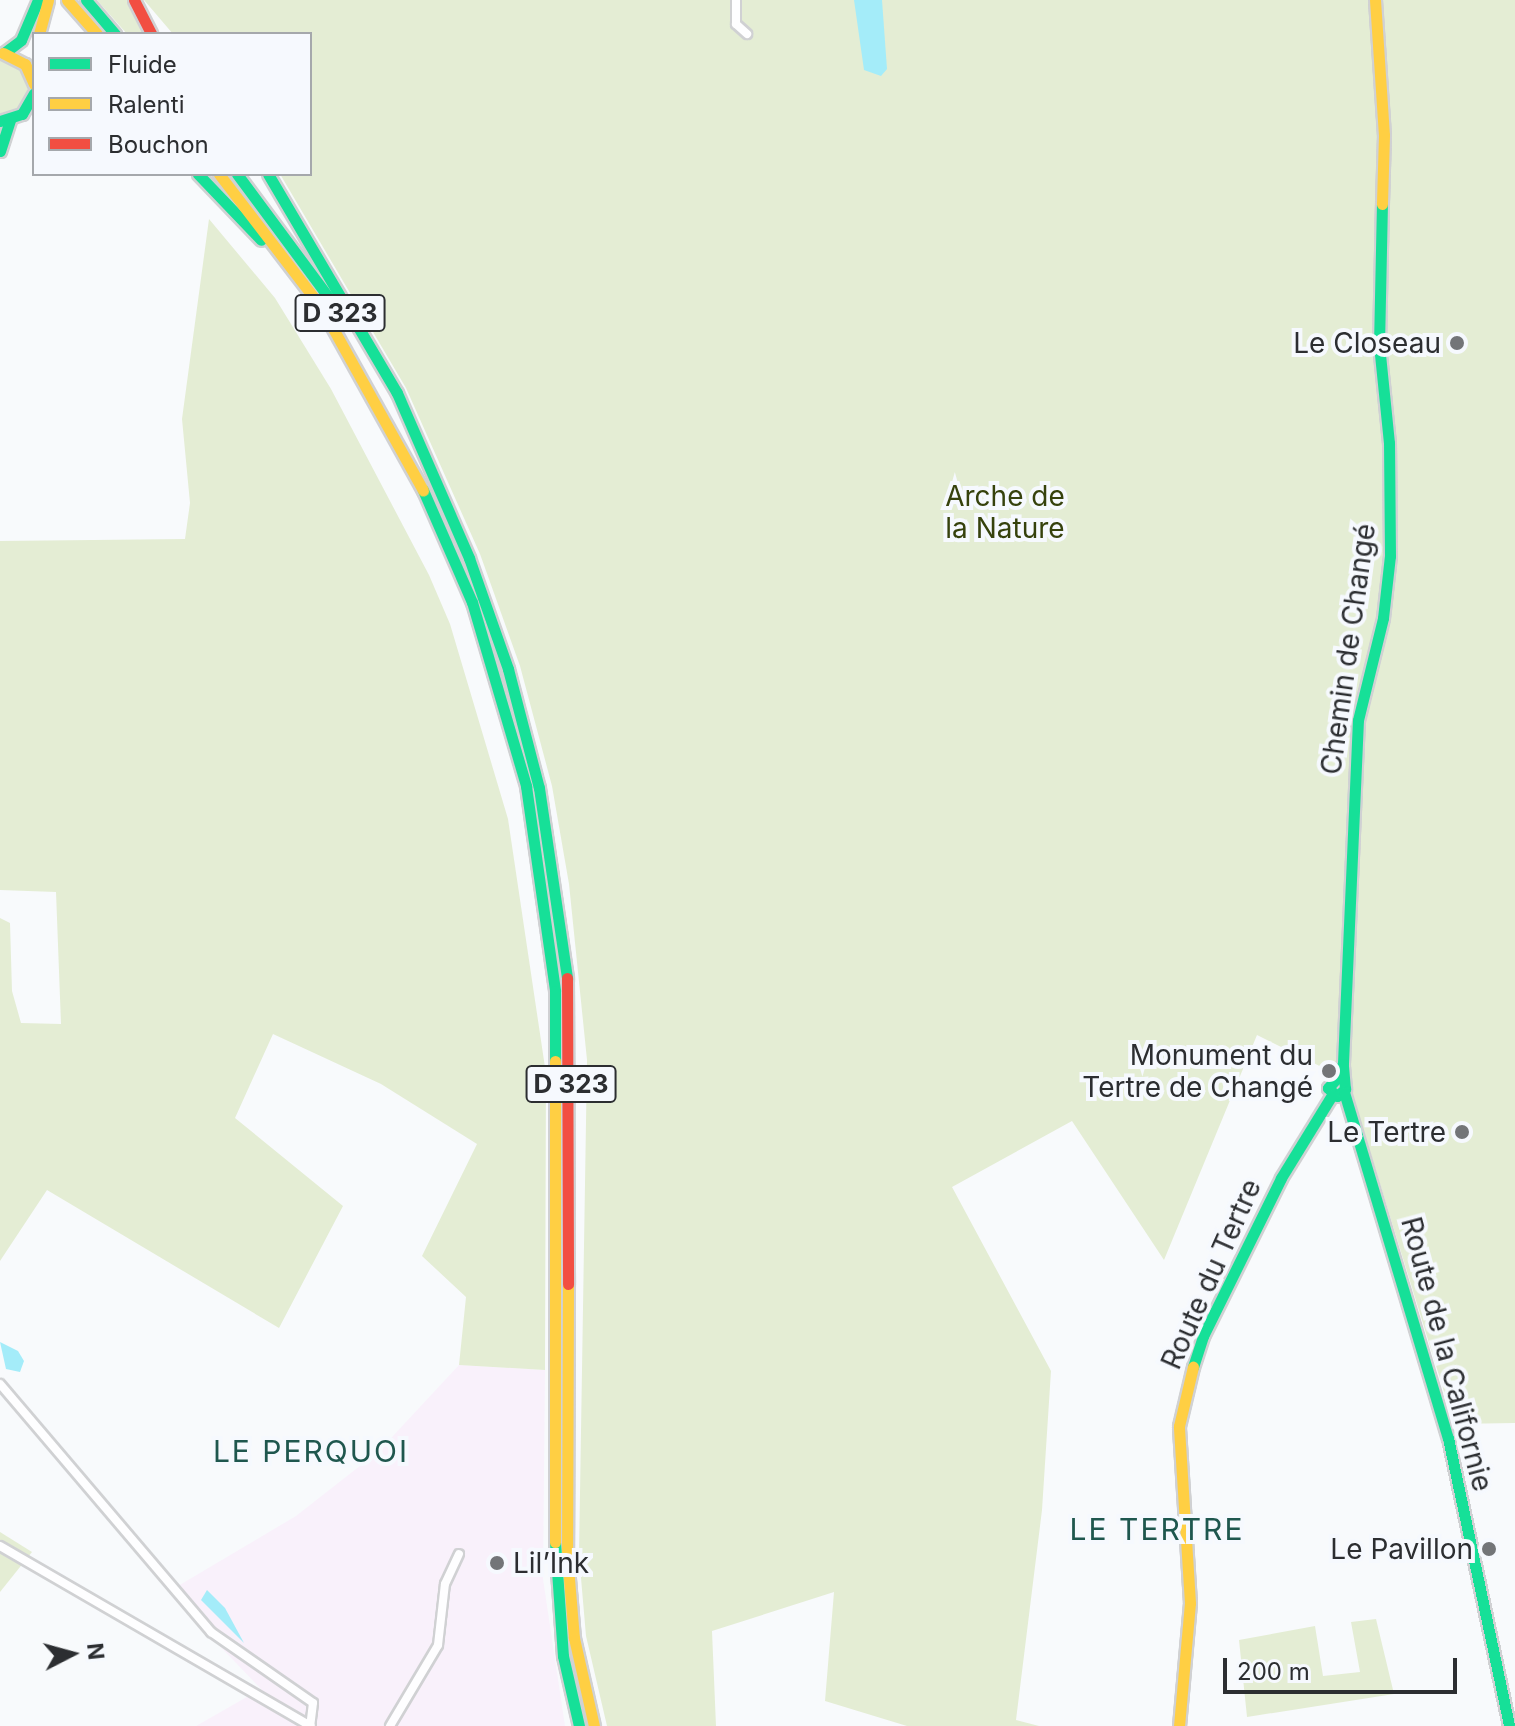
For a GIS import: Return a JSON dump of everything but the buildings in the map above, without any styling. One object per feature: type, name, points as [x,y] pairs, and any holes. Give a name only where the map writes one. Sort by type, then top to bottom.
[{"type":"main road","points":[[30,71],[2,54],[21,40],[38,0]]},
{"type":"main road","points":[[40,32],[48,0]]},
{"type":"main road","points":[[67,0],[95,32]]},
{"type":"main road","points":[[86,0],[113,32]]},
{"type":"main road","points":[[134,0],[150,32]]},
{"type":"main road","name":"Chemin de Changé","points":[[1339,1088],[1343,1063],[1358,720],[1383,618],[1390,556],[1389,443],[1379,345],[1384,145],[1375,0]]},
{"type":"main road","points":[[32,63],[32,78]]},
{"type":"main road","points":[[0,151],[5,121],[27,109],[32,98]]},
{"type":"main road","points":[[200,176],[321,307]]},
{"type":"main road","name":"D 323","points":[[221,176],[321,307],[388,417],[460,570],[506,707],[535,833],[552,952],[558,1059],[556,1599],[579,1726]]},
{"type":"main road","name":"D 323","points":[[239,176],[314,272],[374,366],[426,462],[469,558],[508,669],[557,886],[570,1004],[572,1161],[567,1555],[574,1638],[594,1726]]},
{"type":"main road","points":[[269,176],[397,393],[426,462]]},
{"type":"main road","name":"Route du Tertre","points":[[1179,1726],[1190,1603],[1179,1426],[1182,1402],[1203,1336],[1235,1269],[1339,1088]]},
{"type":"main road","name":"Route de la Californie","points":[[1339,1088],[1448,1438],[1509,1726]]},
{"type":"street","points":[[736,0],[736,24],[747,34]]},
{"type":"street","points":[[0,1384],[211,1632],[235,1654],[313,1703],[311,1726],[0,1546]]},
{"type":"street","points":[[390,1726],[438,1645],[445,1584],[459,1554]]},
{"type":"shaded area","points":[[459,1365],[545,1370],[543,1579],[565,1726],[196,1726],[261,1689],[183,1608],[178,1586],[296,1516],[379,1451]]},
{"type":"green space","points":[[97,0],[130,0],[143,32],[125,32]]},
{"type":"green space","name":"Arche de la Nature","points":[[144,0],[1515,0],[1515,1423],[1454,1424],[1348,1080],[1257,1035],[1164,1260],[1072,1121],[952,1187],[1051,1371],[1042,1510],[1016,1720],[1039,1726],[907,1726],[825,1701],[834,1592],[712,1631],[716,1726],[607,1726],[586,1636],[579,1555],[587,1060],[569,884],[552,786],[520,666],[480,554],[406,388],[281,176],[312,176],[312,32],[171,32]]},
{"type":"green space","points":[[0,59],[21,67],[29,85],[23,104],[7,115],[0,115]]},
{"type":"green space","points":[[209,219],[275,298],[331,389],[429,575],[450,624],[508,819],[546,1074],[545,1370],[459,1365],[466,1297],[422,1256],[477,1144],[381,1084],[273,1034],[235,1118],[343,1206],[279,1328],[47,1190],[0,1261],[0,918],[10,923],[12,991],[21,1023],[61,1024],[56,892],[0,890],[0,541],[185,539],[190,503],[182,419]]},
{"type":"green space","points":[[0,1532],[32,1552],[0,1592]]},
{"type":"green space","points":[[1376,1619],[1394,1694],[1247,1717],[1239,1640],[1315,1626],[1323,1676],[1360,1672],[1351,1622]]},
{"type":"water","points":[[854,0],[882,0],[887,69],[881,76],[864,70]]},
{"type":"water","points":[[0,1342],[18,1351],[24,1361],[20,1372],[6,1369]]},
{"type":"water","points":[[207,1590],[225,1608],[244,1643],[201,1600]]},
{"type":"traffic: fast","points":[[4,53],[21,40],[38,0]]},
{"type":"traffic: fast","points":[[86,0],[113,32]]},
{"type":"traffic: fast","points":[[0,121],[22,114],[32,96]]},
{"type":"traffic: fast","points":[[0,151],[10,120]]},
{"type":"traffic: fast","points":[[200,176],[261,240]]},
{"type":"traffic: fast","points":[[238,176],[338,310]]},
{"type":"traffic: fast","points":[[269,176],[397,393],[469,558],[508,669],[539,788],[567,978]]},
{"type":"traffic: fast","points":[[1336,1079],[1343,1063],[1358,720],[1383,618],[1390,556],[1389,443],[1379,345],[1382,204]]},
{"type":"traffic: fast","points":[[423,490],[472,602],[526,786],[555,991],[555,1061]]},
{"type":"traffic: fast","points":[[1336,1079],[1328,1088],[1337,1096],[1345,1089],[1343,1064]]},
{"type":"traffic: fast","points":[[1344,1092],[1448,1438],[1509,1726]]},
{"type":"traffic: fast","points":[[1193,1367],[1203,1336],[1281,1178],[1332,1095]]},
{"type":"traffic: fast","points":[[555,1542],[563,1656],[579,1726]]},
{"type":"traffic: slow","points":[[40,32],[48,0]]},
{"type":"traffic: slow","points":[[67,0],[95,32]]},
{"type":"traffic: slow","points":[[1375,0],[1384,135],[1382,204]]},
{"type":"traffic: slow","points":[[3,53],[25,64],[32,80]]},
{"type":"traffic: slow","points":[[221,176],[321,307],[423,490]]},
{"type":"traffic: slow","points":[[555,1061],[555,1542]]},
{"type":"traffic: slow","points":[[568,1284],[567,1555],[574,1638],[594,1726]]},
{"type":"traffic: slow","points":[[1179,1726],[1190,1603],[1179,1426],[1193,1367]]},
{"type":"traffic: jam","points":[[134,0],[150,32]]},
{"type":"traffic: jam","points":[[567,978],[568,1284]]},
{"type":"place","name":"Le Closeau","points":[[1457,343]]},
{"type":"place","name":"Monument du Tertre de Changé","points":[[1329,1071]]},
{"type":"place","name":"Le Tertre","points":[[1462,1132]]},
{"type":"place","name":"Le Pavillon","points":[[1489,1549]]},
{"type":"place","name":"Lil’Ink","points":[[497,1563]]},
{"type":"district","name":"LE PERQUOI","points":[[311,1451]]},
{"type":"district","name":"LE TERTRE","points":[[1157,1529]]}]
